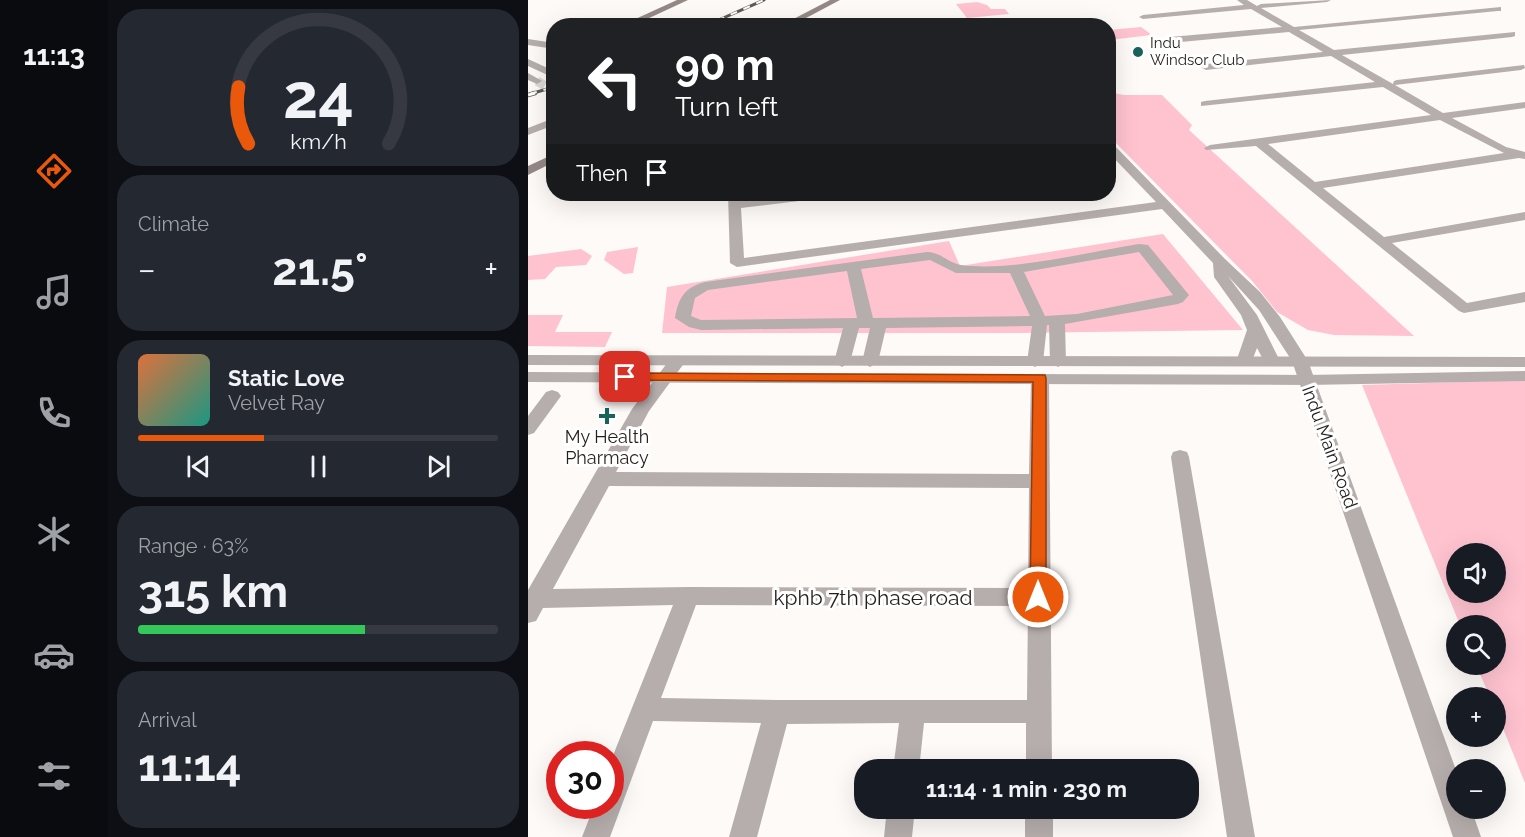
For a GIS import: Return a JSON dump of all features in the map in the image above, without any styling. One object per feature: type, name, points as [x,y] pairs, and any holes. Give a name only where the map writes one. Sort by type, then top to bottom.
[{"type":"main road","points":[[788,18],[824,0]]},
{"type":"main road","points":[[800,18],[836,0]]},
{"type":"main road","points":[[645,18],[687,2]]},
{"type":"main road","points":[[656,18],[687,2]]},
{"type":"main road","points":[[528,159],[546,151]]},
{"type":"main road","points":[[528,171],[546,161]]},
{"type":"street","points":[[1241,0],[1255,4],[1339,54],[1397,83],[1502,148],[1523,152]]},
{"type":"street","points":[[1143,16],[1255,4],[1327,0]]},
{"type":"street","points":[[1170,40],[1498,9]]},
{"type":"street","points":[[1206,68],[1512,34]]},
{"type":"street","points":[[528,42],[546,45]]},
{"type":"street","points":[[1339,54],[1384,84],[1448,116]]},
{"type":"street","points":[[528,62],[546,71]]},
{"type":"street","points":[[1397,83],[1521,68]]},
{"type":"street","points":[[1205,104],[1384,84]]},
{"type":"street","points":[[1210,148],[1525,105]]},
{"type":"street","points":[[528,132],[546,124]]},
{"type":"street","points":[[528,141],[546,133]]},
{"type":"street","points":[[1258,142],[1464,308],[1525,297]]},
{"type":"street","points":[[1313,186],[1523,152]]},
{"type":"street","name":"Indu Main Road","points":[[1116,159],[1220,262],[1236,274],[1276,320],[1303,370],[1446,776]]},
{"type":"street","points":[[735,201],[738,262],[1164,205]]},
{"type":"street","points":[[1382,241],[1525,216]]},
{"type":"street","points":[[1139,248],[1143,249],[1181,292],[1178,299],[1077,319],[1040,321],[695,324],[683,318],[685,298],[698,288],[853,266],[933,256],[956,269],[1016,269],[1139,248]]},
{"type":"street","points":[[1220,262],[1221,277],[1249,315],[1272,361]]},
{"type":"street","points":[[853,266],[866,323],[870,362]]},
{"type":"street","points":[[1016,269],[1040,321],[1038,759]]},
{"type":"street","points":[[1057,320],[1058,362]]},
{"type":"street","points":[[842,362],[866,323]]},
{"type":"street","points":[[1244,362],[1256,330]]},
{"type":"street","points":[[528,360],[870,362],[1038,370],[1058,362],[1272,361],[1303,370],[1525,362]]},
{"type":"street","name":"kphb 7th phase road","points":[[531,604],[641,409],[677,362]]},
{"type":"street","points":[[528,377],[664,378],[1038,370],[1303,370],[1525,376]]},
{"type":"street","points":[[528,429],[552,396]]},
{"type":"street","points":[[1180,457],[1241,837]]},
{"type":"street","points":[[602,479],[1039,480]]},
{"type":"street","points":[[624,762],[688,596]]},
{"type":"street","name":"kphb 7th phase road","points":[[531,604],[688,596],[1038,597]]},
{"type":"street","points":[[645,709],[777,712],[1038,711]]},
{"type":"street","points":[[907,759],[913,710]]},
{"type":"street","points":[[743,837],[777,712]]},
{"type":"street","points":[[596,837],[603,819]]},
{"type":"street","points":[[898,837],[900,819]]},
{"type":"street","points":[[1039,819],[1039,837]]},
{"type":"street","name":"Indu Main Road","points":[[1461,819],[1467,837]]},
{"type":"shaded area","points":[[977,2],[991,9],[1005,9],[1009,14],[967,18],[956,4]]},
{"type":"shaded area","points":[[1141,27],[1152,35],[1116,39],[1116,29]]},
{"type":"shaded area","points":[[1116,94],[1162,95],[1192,125],[1189,130],[1414,336],[1334,335],[1308,330],[1277,312],[1253,282],[1116,143]]},
{"type":"shaded area","points":[[1163,234],[1243,330],[1015,333],[662,333],[667,287],[949,241],[960,266]]},
{"type":"shaded area","points":[[638,247],[633,273],[624,274],[604,260],[607,252]]},
{"type":"shaded area","points":[[581,249],[592,256],[586,265],[556,267],[545,279],[528,280],[528,256]]},
{"type":"shaded area","points":[[528,315],[563,315],[555,332],[612,332],[605,347],[528,346]]},
{"type":"shaded area","points":[[1525,380],[1525,783],[1506,736],[1506,687],[1486,687],[1480,675],[1506,675],[1506,615],[1456,615],[1451,603],[1506,603],[1506,543],[1446,543],[1446,591],[1362,385]]},
{"type":"tunnel","points":[[537,81],[546,86]]},
{"type":"railway","points":[[723,18],[764,0]]},
{"type":"railway","points":[[530,94],[546,89]]},
{"type":"railway","points":[[528,95],[535,93]]},
{"type":"place","name":"Indu Windsor Club","points":[[1138,52]]},
{"type":"place","name":"My Health Pharmacy","points":[[607,416]]},
{"type":"route","points":[[625,377],[1040,378],[1038,597]]}]
